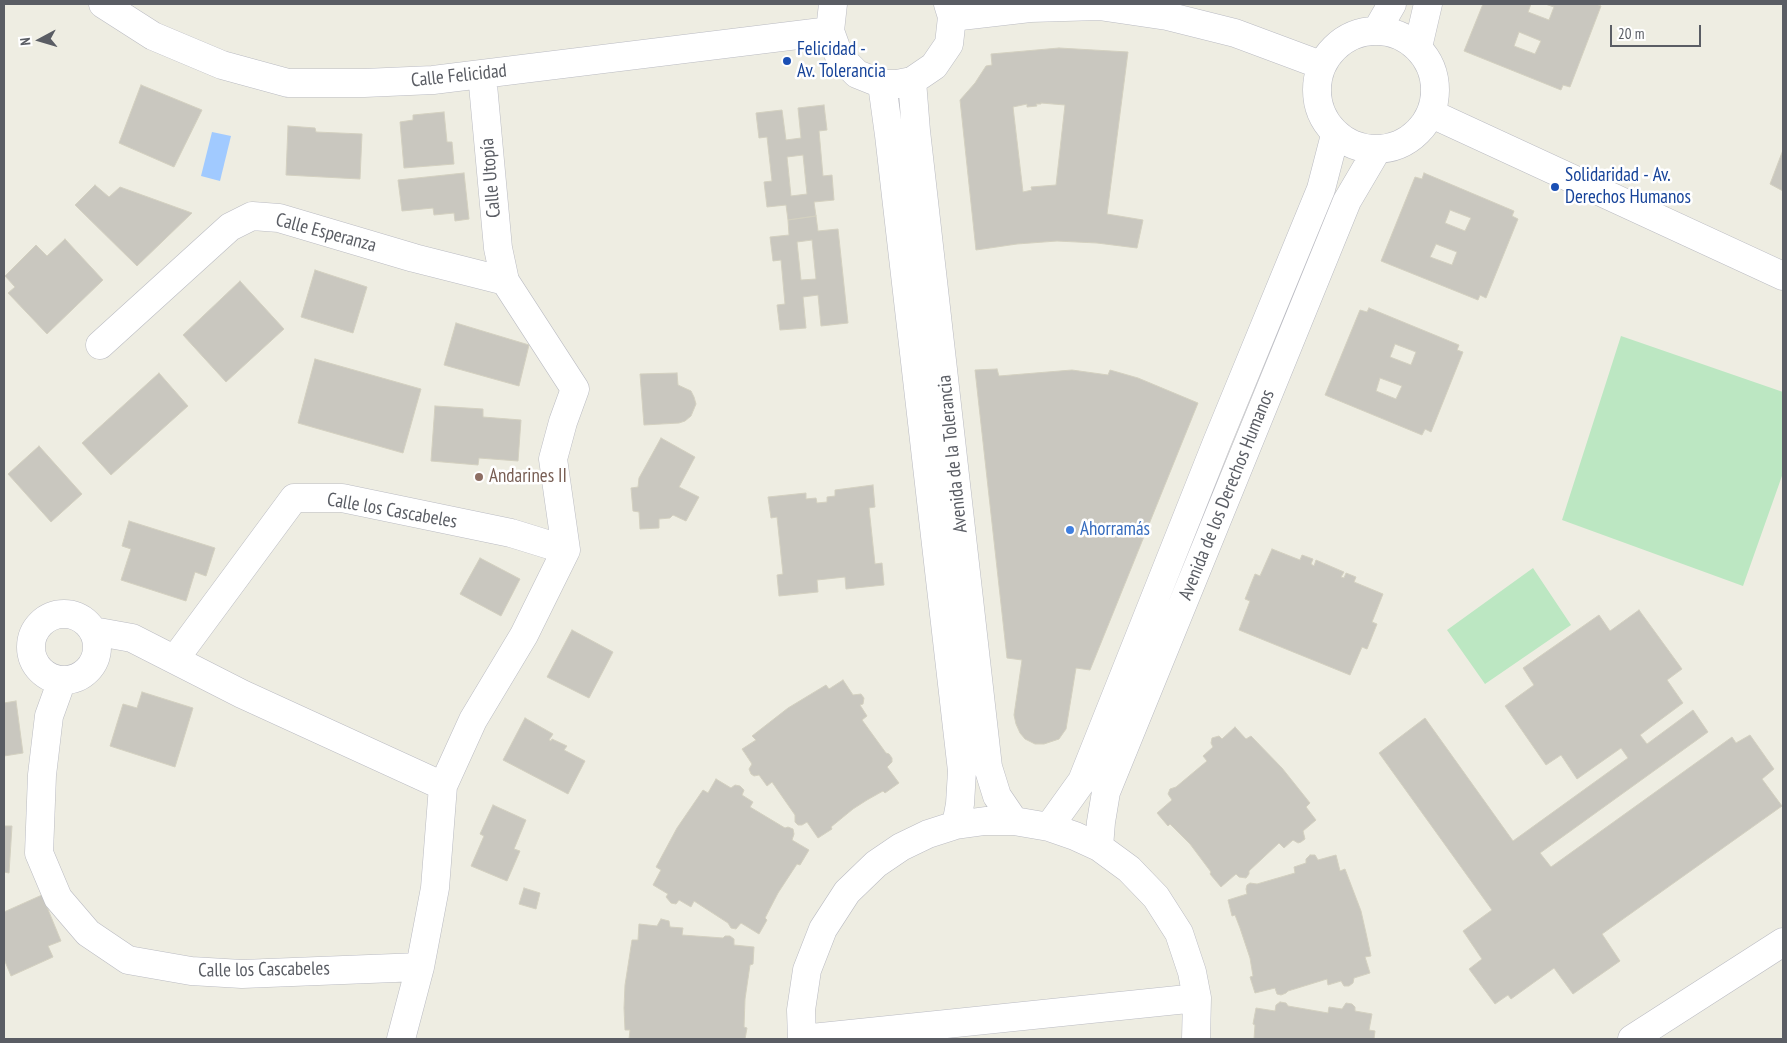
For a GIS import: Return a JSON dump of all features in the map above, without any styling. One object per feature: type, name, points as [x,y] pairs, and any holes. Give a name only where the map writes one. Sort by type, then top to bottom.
[{"type":"street","name":"Calle Felicidad","points":[[103,4],[162,40],[222,65],[288,83],[364,83],[433,80],[830,31]]},
{"type":"street","points":[[833,4],[830,31],[839,56],[857,74],[882,84],[912,81],[934,66],[949,44],[950,10],[1099,6],[1167,16],[1235,33],[1321,66]]},
{"type":"street","points":[[1377,30],[1392,4]]},
{"type":"street","points":[[1418,47],[1428,4]]},
{"type":"street","points":[[1377,30],[1400,35],[1418,47],[1432,67],[1436,92],[1432,114],[1418,132],[1397,146],[1377,150],[1356,147],[1335,135],[1321,114],[1316,91],[1321,66],[1337,44],[1355,33],[1377,30]]},
{"type":"street","name":"Calle Utopía","points":[[482,74],[498,248],[505,281]]},
{"type":"street","name":"Avenida de la Tolerancia","points":[[912,81],[916,132],[988,767],[997,796],[1014,821]]},
{"type":"street","name":"Avenida de la Tolerancia","points":[[882,84],[962,771],[960,804],[956,826]]},
{"type":"street","points":[[1432,114],[1783,276]]},
{"type":"street","name":"Avenida de los Derechos Humanos","points":[[1049,827],[1082,781],[1217,442],[1321,189],[1335,135]]},
{"type":"street","name":"Avenida de los Derechos Humanos","points":[[1099,847],[1100,822],[1106,792],[1347,201],[1377,150]]},
{"type":"street","name":"Calle Esperanza","points":[[100,344],[230,227],[252,216],[278,218],[414,258],[505,281]]},
{"type":"street","points":[[401,1039],[420,966],[435,888],[443,786],[473,720],[524,635],[566,550],[553,459],[563,422],[575,390],[505,281]]},
{"type":"street","name":"Calle los Cascabeles","points":[[175,659],[294,498],[342,498],[511,533],[566,550]]},
{"type":"street","points":[[64,613],[76,616],[86,622],[93,631],[97,648],[95,659],[84,674],[73,679],[62,680],[51,678],[42,671],[32,656],[30,644],[36,628],[45,619],[64,613]]},
{"type":"street","points":[[93,631],[132,638],[242,694],[443,786]]},
{"type":"street","name":"Calle los Cascabeles","points":[[62,680],[49,716],[42,776],[39,853],[58,898],[88,933],[128,960],[191,972],[242,974],[420,966]]},
{"type":"street","points":[[1196,1039],[1197,998],[1192,972],[1178,933],[1156,897],[1130,869],[1099,847],[1049,827],[1014,821],[985,821],[956,826],[928,834],[901,847],[876,864],[847,892],[822,929],[807,970],[801,1010],[802,1039],[1197,998]]},
{"type":"street","points":[[1632,1039],[1783,942]]},
{"type":"green space","points":[[1621,336],[1783,392],[1783,473],[1743,586],[1562,520]]},
{"type":"green space","points":[[1533,568],[1571,625],[1485,684],[1447,630]]},
{"type":"water","points":[[212,132],[231,136],[220,181],[201,176]]},
{"type":"building","points":[[1483,4],[1531,4],[1528,12],[1549,20],[1554,7],[1545,4],[1596,4],[1601,6],[1570,87],[1563,85],[1561,90],[1464,51]],"holes":[[[1519,32],[1541,41],[1535,54],[1514,46]]]},
{"type":"building","points":[[1059,48],[1128,52],[1107,214],[1143,220],[1137,248],[1057,241],[976,250],[960,100],[975,83],[986,66],[992,65],[991,54]],"holes":[[[1041,103],[1065,105],[1056,185],[1031,187],[1032,190],[1023,192],[1013,107],[1027,104],[1027,107],[1037,106],[1036,104]]]},
{"type":"building","points":[[141,85],[202,110],[174,167],[119,143]]},
{"type":"building","points":[[824,105],[827,130],[819,131],[823,176],[832,175],[834,200],[814,202],[816,216],[788,220],[786,205],[767,207],[764,182],[772,181],[767,137],[759,138],[756,113],[782,110],[786,140],[801,138],[798,108]],"holes":[[[803,155],[807,194],[791,196],[787,157]]]},
{"type":"building","points":[[444,112],[447,142],[452,142],[454,164],[404,168],[400,122],[413,120],[413,115]]},
{"type":"building","points":[[288,126],[315,128],[316,132],[362,134],[360,179],[286,175]]},
{"type":"building","points":[[1783,150],[1783,191],[1770,184]]},
{"type":"building","points":[[464,173],[469,219],[455,221],[454,213],[434,215],[433,208],[402,211],[398,180]]},
{"type":"building","points":[[1424,173],[1514,211],[1512,216],[1518,219],[1486,298],[1480,295],[1478,300],[1381,261],[1415,177],[1422,179]],"holes":[[[1450,210],[1471,218],[1465,231],[1445,223]],[[1436,244],[1457,252],[1452,265],[1430,257]]]},
{"type":"building","points":[[95,185],[109,197],[120,187],[192,213],[137,266],[75,205]]},
{"type":"building","points":[[816,216],[818,231],[838,229],[848,323],[821,326],[818,295],[803,297],[806,328],[780,330],[777,305],[785,304],[781,260],[773,261],[770,237],[789,235],[788,220]],"holes":[[[812,240],[816,279],[801,280],[797,242]]]},
{"type":"building","points":[[65,239],[103,280],[47,334],[8,293],[15,287],[5,276],[36,245],[47,256]]},
{"type":"building","points":[[315,270],[367,287],[353,333],[301,317]]},
{"type":"building","points":[[240,281],[284,329],[226,382],[183,335]]},
{"type":"building","points":[[1369,308],[1459,345],[1457,350],[1463,352],[1431,432],[1425,429],[1422,435],[1325,395],[1360,310],[1367,312]],"holes":[[[1395,344],[1416,352],[1411,365],[1390,357]],[[1380,378],[1402,386],[1396,399],[1376,391]]]},
{"type":"building","points":[[456,323],[529,345],[519,386],[444,365]]},
{"type":"building","points":[[315,359],[421,389],[403,453],[298,423]]},
{"type":"building","name":"Ahorramás","points":[[997,369],[999,376],[1072,370],[1108,375],[1110,370],[1138,378],[1198,403],[1090,670],[1076,668],[1066,729],[1059,739],[1044,744],[1035,744],[1025,739],[1020,733],[1014,715],[1022,660],[1007,658],[975,370]]},
{"type":"building","points":[[159,373],[188,406],[111,475],[82,443]]},
{"type":"building","points":[[677,373],[678,385],[691,391],[694,397],[696,404],[691,416],[679,423],[644,425],[640,374]]},
{"type":"building","points":[[435,406],[483,409],[483,417],[521,420],[518,461],[479,458],[478,465],[431,461]]},
{"type":"building","points":[[661,438],[695,457],[679,487],[699,497],[686,521],[673,515],[670,518],[659,519],[659,528],[640,529],[639,512],[633,511],[631,488],[638,487],[639,478]]},
{"type":"building","points":[[39,446],[82,494],[51,522],[8,474]]},
{"type":"building","points":[[873,485],[875,507],[869,508],[875,564],[882,563],[884,585],[846,589],[845,577],[817,580],[818,592],[779,596],[777,575],[783,574],[777,517],[771,518],[768,497],[806,493],[806,499],[816,498],[817,503],[827,502],[827,497],[835,496],[835,490]]},
{"type":"building","points":[[129,521],[215,548],[206,576],[195,572],[186,601],[121,580],[131,549],[122,546]]},
{"type":"building","points":[[1272,549],[1300,560],[1302,555],[1313,559],[1311,564],[1314,566],[1316,560],[1344,572],[1341,577],[1344,578],[1346,573],[1356,577],[1354,582],[1383,594],[1372,622],[1377,624],[1367,649],[1362,647],[1350,675],[1239,630],[1250,601],[1245,599],[1255,574],[1260,576]]},
{"type":"building","points":[[480,558],[520,579],[501,616],[460,594]]},
{"type":"building","points":[[1639,610],[1682,669],[1667,680],[1683,703],[1640,735],[1647,744],[1693,710],[1708,732],[1540,853],[1551,867],[1732,737],[1736,743],[1750,735],[1774,769],[1762,779],[1782,806],[1602,934],[1620,961],[1573,994],[1554,968],[1511,999],[1508,995],[1495,1004],[1469,969],[1482,959],[1463,931],[1492,910],[1379,753],[1425,718],[1513,841],[1628,758],[1621,748],[1577,779],[1561,755],[1546,765],[1505,706],[1534,685],[1523,668],[1599,615],[1610,631]]},
{"type":"building","points":[[572,630],[613,652],[589,698],[547,677]]},
{"type":"building","points":[[843,680],[853,695],[861,694],[864,698],[863,704],[860,705],[867,716],[862,720],[886,753],[892,758],[892,762],[887,767],[899,783],[885,793],[883,791],[853,809],[831,827],[832,829],[818,838],[807,822],[798,825],[795,822],[795,815],[772,782],[767,786],[759,775],[754,776],[751,774],[749,769],[752,764],[742,749],[756,740],[752,736],[788,708],[826,685],[829,689]]},
{"type":"building","points":[[142,692],[193,708],[175,767],[110,746],[123,704],[137,708]]},
{"type":"building","points":[[16,701],[23,753],[4,756],[4,703]]},
{"type":"building","points":[[525,718],[553,734],[549,740],[551,741],[552,739],[567,746],[564,750],[585,761],[568,794],[503,760]]},
{"type":"building","points":[[1235,727],[1246,739],[1251,736],[1282,768],[1310,803],[1306,807],[1316,820],[1303,831],[1305,839],[1301,842],[1298,843],[1293,840],[1284,848],[1279,843],[1249,871],[1246,878],[1239,877],[1236,874],[1221,887],[1190,844],[1170,824],[1168,826],[1157,813],[1172,800],[1168,794],[1170,789],[1176,787],[1207,761],[1203,756],[1213,747],[1211,743],[1212,738],[1219,736],[1222,739]]},
{"type":"building","points":[[716,779],[731,788],[735,785],[740,786],[744,790],[742,795],[753,802],[750,807],[785,828],[793,829],[792,840],[809,850],[800,865],[797,864],[778,893],[759,934],[741,923],[736,929],[731,928],[728,923],[694,901],[691,907],[679,900],[676,904],[671,903],[666,897],[668,894],[653,885],[661,870],[656,867],[677,828],[703,790],[708,793]]},
{"type":"building","points":[[493,805],[526,820],[514,849],[520,851],[507,881],[471,866],[484,836],[480,834]]},
{"type":"building","points":[[4,826],[12,826],[9,873],[4,872]]},
{"type":"building","points":[[1310,855],[1315,855],[1318,860],[1336,855],[1340,871],[1345,869],[1361,911],[1371,956],[1365,957],[1370,973],[1354,978],[1353,983],[1349,986],[1344,986],[1341,981],[1328,985],[1327,979],[1281,995],[1277,994],[1275,988],[1255,993],[1250,977],[1253,976],[1250,958],[1235,915],[1232,916],[1228,900],[1247,894],[1247,885],[1250,883],[1257,884],[1295,873],[1294,867],[1306,863],[1306,859]]},
{"type":"building","points":[[524,888],[540,893],[536,909],[519,904]]},
{"type":"building","points":[[42,895],[61,941],[48,946],[53,957],[11,976],[4,959],[4,912]]},
{"type":"building","points":[[661,919],[669,921],[670,927],[683,928],[682,935],[723,938],[730,936],[734,939],[734,945],[754,947],[753,964],[750,965],[745,999],[744,1027],[747,1028],[745,1039],[629,1039],[630,1030],[625,1030],[624,1008],[625,985],[632,940],[638,940],[639,924],[657,926]]},
{"type":"building","points":[[1280,1002],[1286,1003],[1288,1006],[1328,1013],[1329,1007],[1342,1009],[1346,1003],[1352,1004],[1355,1007],[1355,1011],[1372,1014],[1369,1030],[1375,1031],[1374,1039],[1254,1039],[1255,1025],[1253,1024],[1256,1008],[1275,1011],[1276,1005]]},
{"type":"place","name":"Felicidad - Av. Tolerancia","points":[[787,61]]},
{"type":"place","name":"Solidaridad - Av. Derechos Humanos","points":[[1555,187]]},
{"type":"place","name":"Andarines II","points":[[479,477]]},
{"type":"place","name":"Ahorramás","points":[[1070,530]]}]
